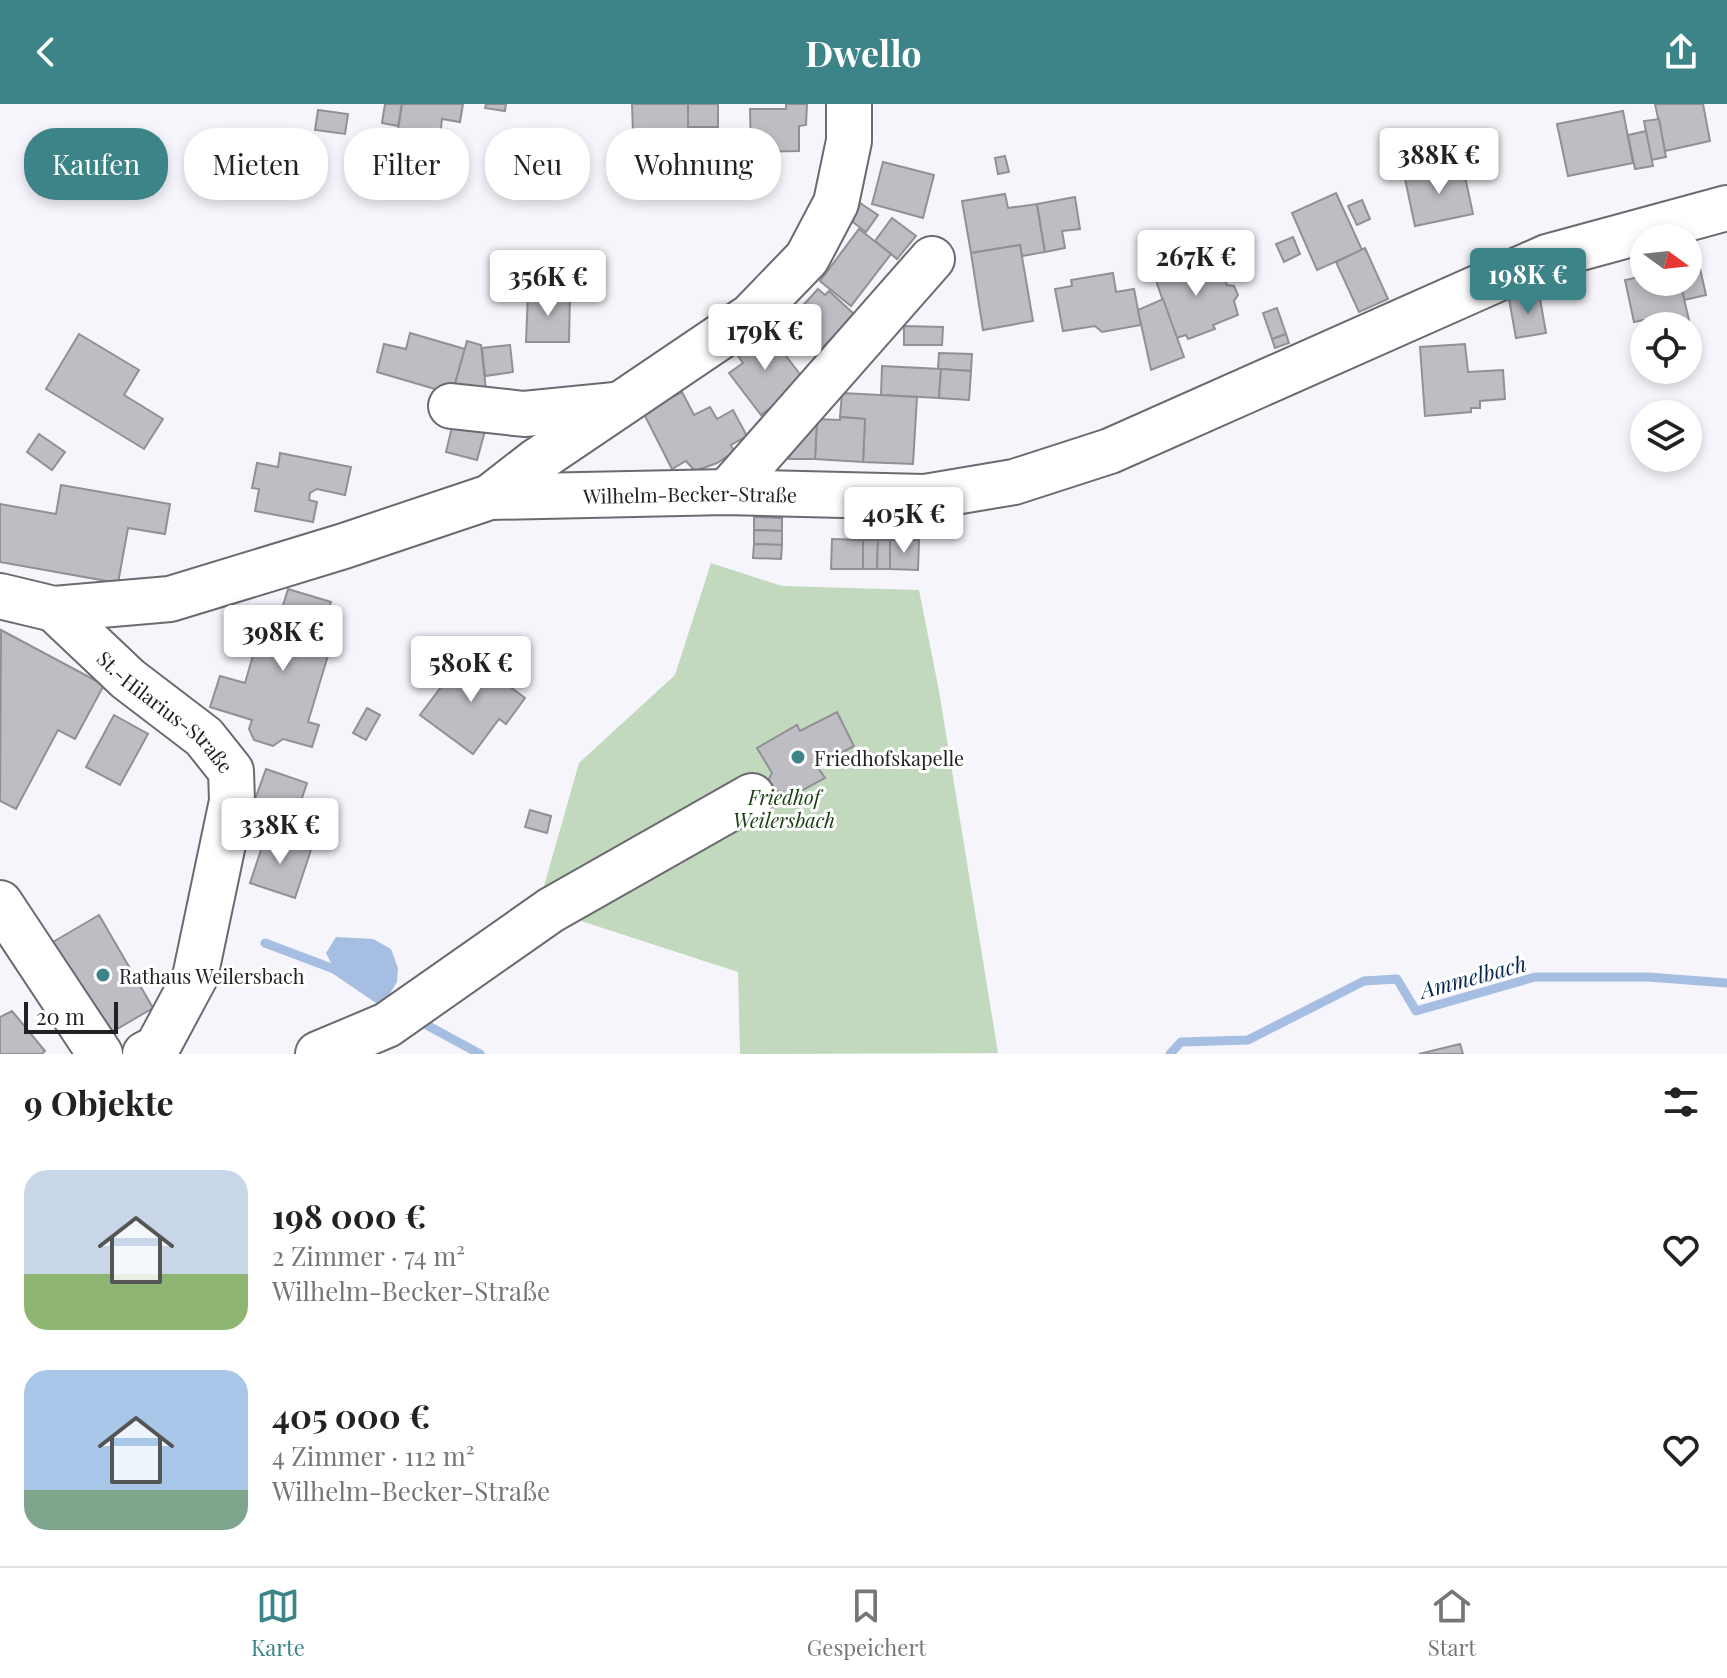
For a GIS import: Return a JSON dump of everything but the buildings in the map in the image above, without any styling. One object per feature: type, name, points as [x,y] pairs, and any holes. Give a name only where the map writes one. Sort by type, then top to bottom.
[{"type":"street","points":[[490,497],[535,462],[751,316],[807,258],[836,203],[849,141],[849,104]]},
{"type":"street","name":"Wilhelm-Becker-Straße","points":[[0,596],[54,609],[170,599],[329,551],[490,497],[727,492],[925,497],[1014,482],[1110,451],[1547,257],[1727,208]]},
{"type":"street","points":[[727,492],[932,259]]},
{"type":"street","points":[[451,406],[524,414],[620,405]]},
{"type":"street","name":"St.-Hilarius-Straße","points":[[54,609],[128,679],[204,737],[231,771],[232,801],[195,977],[165,1052]]},
{"type":"street","points":[[318,1054],[387,1025],[551,910],[752,796]]},
{"type":"street","points":[[0,903],[81,1042]]},
{"type":"green space","name":"Friedhof Weilersbach","points":[[711,563],[782,586],[919,590],[939,691],[998,1053],[740,1054],[738,972],[538,907],[579,763],[675,675]]},
{"type":"water","points":[[336,937],[373,939],[391,949],[398,968],[397,982],[384,1003],[334,969],[326,953]]},
{"type":"waterway","name":"Ammelbach","points":[[265,943],[334,969],[384,1003]]},
{"type":"waterway","name":"Ammelbach","points":[[1170,1054],[1181,1042],[1248,1040],[1364,981],[1397,979],[1416,1011],[1535,977],[1648,977],[1727,983]]},
{"type":"waterway","name":"Ammelbach","points":[[423,1023],[480,1054]]},
{"type":"place","name":"Friedhofskapelle","points":[[798,757]]},
{"type":"place","name":"Rathaus Weilersbach","points":[[103,975]]}]
